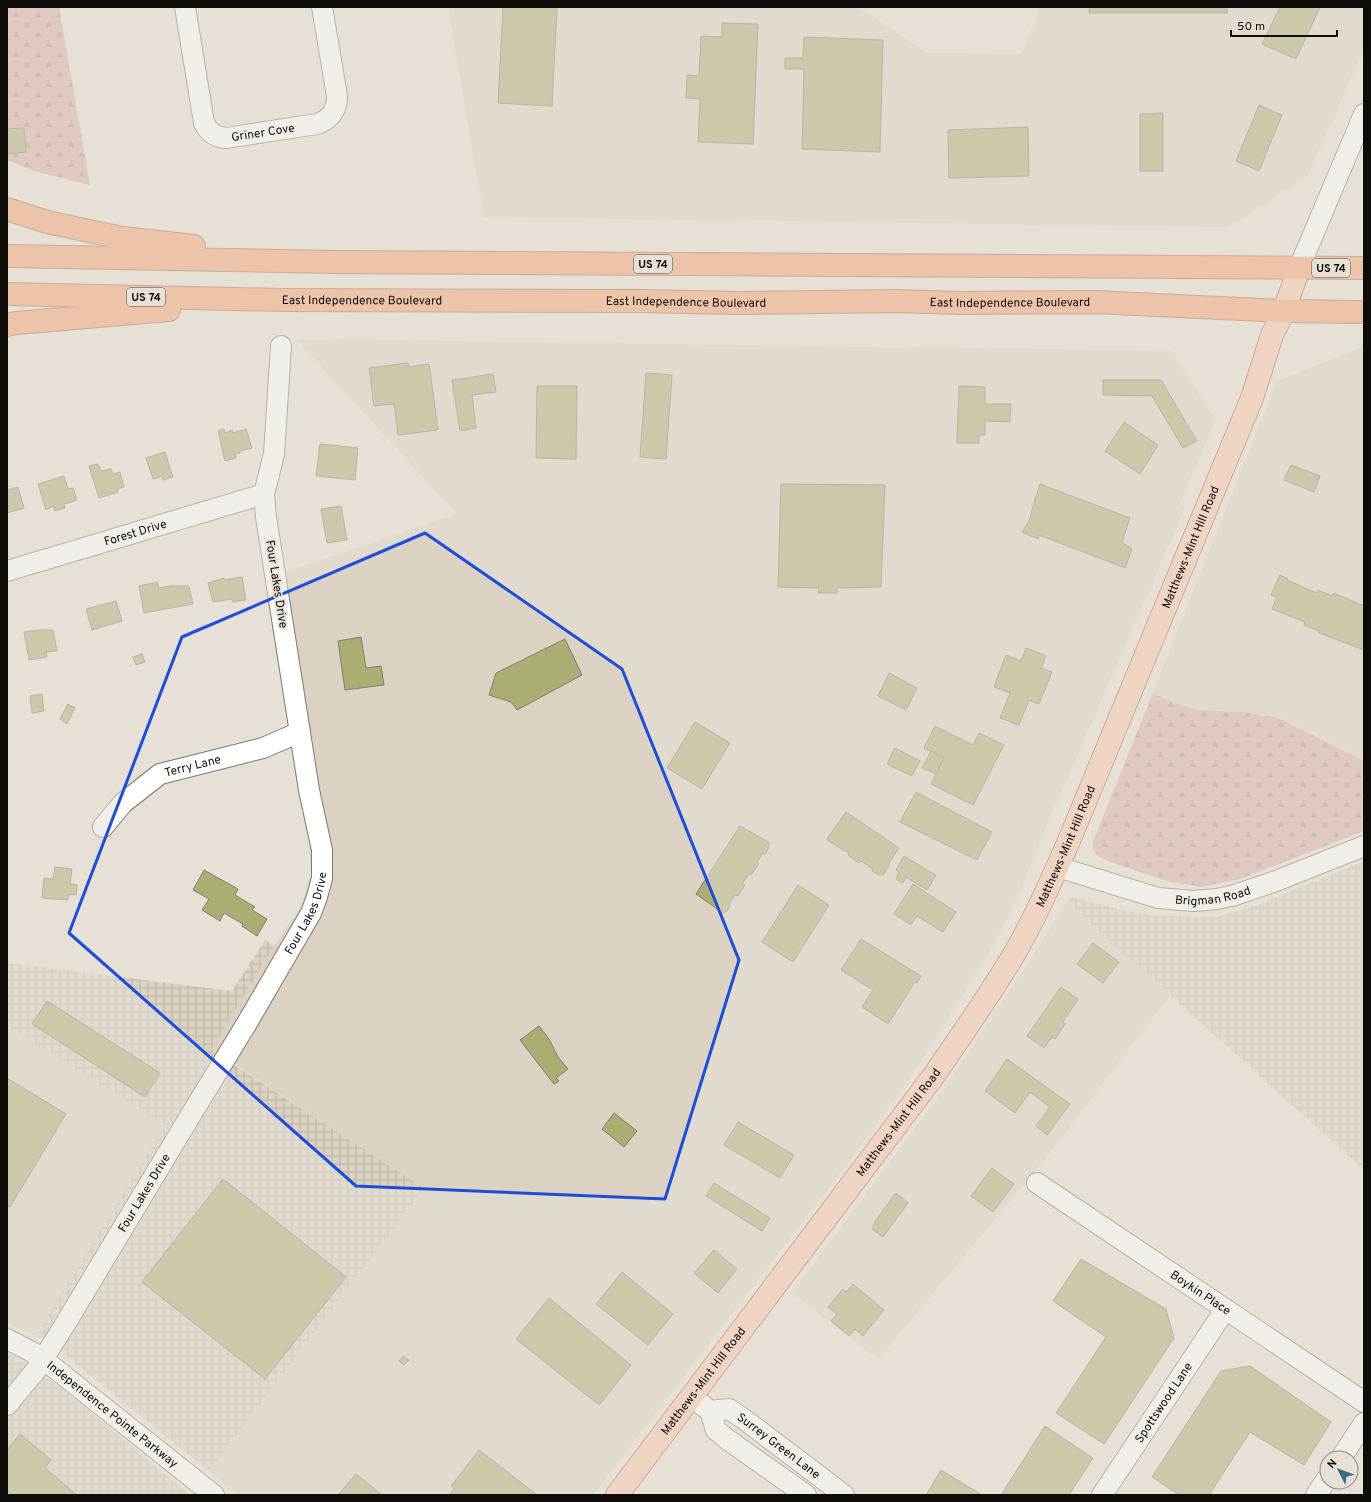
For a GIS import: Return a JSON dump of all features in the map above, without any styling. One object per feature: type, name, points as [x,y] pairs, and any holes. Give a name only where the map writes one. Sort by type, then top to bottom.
[{"type":"highway","points":[[7,209],[47,222],[122,238],[336,262]]},
{"type":"highway","name":"US 74","points":[[7,256],[336,262],[1364,268]]},
{"type":"highway","name":"East Independence Boulevard","points":[[7,294],[284,300],[633,301],[738,303],[887,301],[961,303],[1095,302],[1284,311],[1364,312]]},
{"type":"highway","points":[[7,324],[284,300]]},
{"type":"main road","name":"Matthews-Mint Hill Road","points":[[617,1495],[932,1078],[972,1022],[1016,950],[1045,896],[1058,867],[1252,398],[1272,335],[1284,311],[1299,268]]},
{"type":"street","name":"Griner Cove","points":[[185,7],[204,123],[208,130],[214,135],[226,138],[317,124],[333,114],[336,107],[337,96],[322,7]]},
{"type":"street","name":"Matthews-Mint Hill Road","points":[[1299,268],[1364,114]]},
{"type":"street","name":"Four Lakes Drive","points":[[7,1405],[20,1391],[43,1359],[247,1023],[311,913],[322,878],[322,850],[311,798],[300,732],[266,517],[264,494],[274,454],[281,346]]},
{"type":"street","name":"Forest Drive","points":[[7,571],[264,494]]},
{"type":"street","name":"Terry Lane","points":[[103,828],[123,803],[160,774],[263,748],[300,732]]},
{"type":"street","name":"Brigman Road","points":[[1058,867],[1158,898],[1194,901],[1217,899],[1235,895],[1276,881],[1364,846]]},
{"type":"street","name":"Boykin Place","points":[[1037,1183],[1364,1402]]},
{"type":"street","name":"Spottswood Lane","points":[[1102,1495],[1225,1310]]},
{"type":"street","name":"Independence Pointe Parkway","points":[[7,1339],[43,1359],[214,1495]]},
{"type":"street","points":[[691,1397],[710,1411]]},
{"type":"street","name":"Surrey Green Lane","points":[[806,1495],[716,1430],[710,1411],[729,1409],[844,1495]]},
{"type":"street","points":[[1346,1450],[1364,1423]]},
{"type":"highlighted area","points":[[425,533],[622,669],[739,960],[665,1199],[356,1186],[69,933],[182,637]]},
{"type":"shaded area","points":[[448,7],[859,7],[927,53],[1022,54],[1040,7],[1364,7],[1364,49],[1308,175],[1229,227],[484,217]]},
{"type":"shaded area","points":[[296,339],[1171,351],[1216,420],[1180,503],[1185,508],[1040,841],[1013,908],[993,946],[920,1063],[897,1096],[843,1169],[593,1495],[238,1495],[209,1471],[424,1188],[211,1049],[274,946],[299,910],[311,874],[309,833],[271,577],[457,514]]},
{"type":"shaded area","points":[[1364,346],[1364,831],[1240,879],[1201,887],[1167,881],[1110,862],[1098,856],[1093,850],[1093,842],[1277,381]]},
{"type":"shaded area","points":[[1364,861],[1364,1170],[1067,902],[1071,897],[1117,909],[1154,916],[1217,917],[1258,905]]},
{"type":"shaded area","points":[[1067,902],[1170,995],[1045,1159],[878,1359],[792,1293],[943,1091],[1020,976]]},
{"type":"shaded area","points":[[265,940],[274,946],[211,1050],[424,1188],[209,1471],[50,1343],[36,1335],[165,1125],[7,1025],[7,963],[232,991]]},
{"type":"shaded area","points":[[7,1025],[165,1125],[36,1335],[7,1323]]},
{"type":"shaded area","points":[[7,1353],[41,1373],[64,1390],[190,1495],[7,1495]]},
{"type":"green space","points":[[7,7],[59,7],[90,185],[34,171],[7,160]]},
{"type":"green space","points":[[1153,693],[1175,704],[1199,710],[1248,713],[1278,718],[1364,761],[1364,831],[1240,879],[1201,887],[1167,881],[1110,862],[1098,856],[1093,850],[1093,842]]},
{"type":"building","points":[[503,7],[557,7],[552,106],[498,103]]},
{"type":"building","points":[[1089,7],[1227,7],[1227,13],[1089,13]]},
{"type":"building","points":[[1280,7],[1320,7],[1296,59],[1262,44]]},
{"type":"building","points":[[722,23],[758,24],[753,144],[698,142],[700,99],[686,98],[687,75],[699,76],[701,36],[722,37]]},
{"type":"building","points":[[804,37],[883,40],[880,152],[802,149],[804,69],[785,69],[785,58],[803,58]]},
{"type":"building","points":[[1259,105],[1282,115],[1259,171],[1236,161]]},
{"type":"building","points":[[1163,113],[1163,171],[1140,171],[1140,114]]},
{"type":"building","points":[[1028,127],[1029,176],[949,178],[948,130]]},
{"type":"building","points":[[24,128],[26,152],[7,154],[7,129]]},
{"type":"building","points":[[408,363],[409,367],[429,364],[438,430],[398,435],[394,404],[374,406],[369,368]]},
{"type":"building","points":[[646,373],[672,375],[666,459],[640,457]]},
{"type":"building","points":[[493,374],[496,392],[472,395],[476,428],[460,431],[452,380]]},
{"type":"building","points":[[1103,380],[1161,380],[1197,441],[1183,448],[1152,396],[1103,395]]},
{"type":"building","points":[[537,386],[577,386],[576,459],[536,458]]},
{"type":"building","points":[[959,386],[985,387],[985,404],[1011,404],[1010,422],[985,421],[985,435],[979,435],[979,443],[957,443]]},
{"type":"building","points":[[1124,422],[1158,445],[1140,474],[1105,451]]},
{"type":"building","points":[[224,429],[225,433],[232,430],[233,433],[246,429],[252,448],[240,451],[240,453],[235,454],[236,458],[225,461],[218,431]]},
{"type":"building","points":[[320,444],[358,448],[355,480],[316,476]]},
{"type":"building","points":[[165,452],[173,477],[163,480],[162,476],[153,479],[146,458]]},
{"type":"building","points":[[98,464],[101,471],[111,469],[113,474],[120,472],[124,487],[117,489],[118,492],[99,498],[89,466]]},
{"type":"building","points":[[1291,465],[1320,476],[1314,492],[1284,480]]},
{"type":"building","points":[[64,476],[68,489],[73,488],[77,500],[64,504],[65,508],[55,511],[53,506],[46,510],[38,484]]},
{"type":"building","points":[[781,484],[885,485],[881,587],[837,588],[837,593],[818,593],[819,588],[778,587]]},
{"type":"building","points":[[1040,484],[1130,518],[1122,542],[1132,549],[1125,568],[1039,535],[1038,539],[1022,532],[1030,519]]},
{"type":"building","points":[[18,487],[24,508],[7,513],[7,490]]},
{"type":"building","points":[[341,506],[347,540],[327,543],[321,509]]},
{"type":"building","points":[[1280,575],[1288,579],[1287,580],[1317,593],[1318,590],[1332,596],[1334,593],[1364,606],[1364,650],[1319,633],[1319,631],[1304,625],[1305,622],[1272,609],[1277,597],[1271,595]]},
{"type":"building","points":[[242,577],[246,600],[233,602],[232,599],[213,602],[208,583],[224,578],[224,580]]},
{"type":"building","points":[[157,582],[159,588],[189,586],[193,604],[144,613],[139,586]]},
{"type":"building","points":[[116,601],[122,621],[92,630],[86,609]]},
{"type":"building","points":[[53,630],[57,651],[46,652],[47,657],[29,660],[24,632]]},
{"type":"building","points":[[361,637],[366,668],[381,666],[384,685],[345,690],[338,641]]},
{"type":"building","points":[[565,639],[582,675],[517,710],[511,702],[489,695],[496,673]]},
{"type":"building","points":[[1026,648],[1046,656],[1041,668],[1052,672],[1039,704],[1029,700],[1019,725],[1000,718],[1010,693],[994,687],[1006,655],[1021,661]]},
{"type":"building","points":[[142,654],[145,662],[136,665],[133,657]]},
{"type":"building","points":[[889,673],[917,688],[906,710],[878,696]]},
{"type":"building","points":[[42,694],[44,711],[32,713],[30,696]]},
{"type":"building","points":[[68,704],[75,708],[67,724],[60,719]]},
{"type":"building","points":[[695,722],[730,743],[702,789],[667,768]]},
{"type":"building","points":[[935,726],[973,745],[979,733],[1004,745],[973,805],[931,784],[944,758],[924,748]]},
{"type":"building","points":[[895,748],[920,761],[912,776],[887,764]]},
{"type":"building","points":[[931,751],[944,758],[936,774],[922,768]]},
{"type":"building","points":[[916,792],[992,832],[977,860],[900,822]]},
{"type":"building","points":[[846,812],[899,848],[883,875],[879,875],[872,871],[873,869],[861,861],[859,863],[848,855],[849,853],[828,841],[829,840],[827,839]]},
{"type":"building","points":[[740,826],[770,843],[765,854],[763,853],[757,862],[759,864],[742,884],[745,885],[738,896],[735,895],[727,911],[723,913],[696,894]]},
{"type":"building","points":[[904,856],[936,875],[927,890],[906,877],[903,883],[896,879],[899,872],[896,870]]},
{"type":"building","points":[[55,867],[72,869],[70,884],[77,885],[76,895],[69,894],[68,900],[42,898],[44,878],[53,879]]},
{"type":"building","points":[[204,870],[238,889],[235,895],[255,907],[252,910],[267,919],[257,936],[242,926],[243,924],[224,913],[220,921],[202,910],[209,899],[193,890]]},
{"type":"building","points":[[913,884],[956,912],[943,932],[917,916],[911,925],[894,914]]},
{"type":"building","points":[[798,885],[829,905],[793,962],[762,942]]},
{"type":"building","points":[[861,939],[921,976],[917,983],[915,982],[888,1024],[862,1007],[873,990],[841,970]]},
{"type":"building","points":[[1093,943],[1119,962],[1103,983],[1077,964]]},
{"type":"building","points":[[1061,987],[1078,999],[1063,1022],[1065,1024],[1055,1039],[1052,1037],[1044,1048],[1027,1036]]},
{"type":"building","points":[[47,1001],[160,1073],[145,1097],[32,1024]]},
{"type":"building","points":[[539,1026],[549,1039],[558,1057],[568,1069],[556,1078],[559,1081],[554,1084],[520,1040]]},
{"type":"building","points":[[1007,1059],[1070,1104],[1047,1135],[1036,1126],[1050,1107],[1030,1092],[1015,1113],[985,1091]]},
{"type":"building","points":[[7,1078],[66,1114],[10,1207],[7,1205]]},
{"type":"building","points":[[614,1113],[637,1131],[624,1147],[602,1129]]},
{"type":"building","points":[[738,1122],[794,1155],[780,1178],[724,1145]]},
{"type":"building","points":[[992,1168],[1014,1184],[993,1212],[971,1196]]},
{"type":"building","points":[[223,1179],[346,1277],[265,1379],[142,1282]]},
{"type":"building","points":[[714,1183],[770,1218],[762,1231],[706,1196]]},
{"type":"building","points":[[896,1193],[908,1203],[883,1237],[872,1229],[876,1220]]},
{"type":"building","points":[[714,1250],[737,1269],[718,1293],[694,1273]]},
{"type":"building","points":[[1081,1259],[1166,1309],[1174,1338],[1104,1444],[1056,1413],[1106,1337],[1053,1301]]},
{"type":"building","points":[[622,1272],[673,1314],[648,1345],[596,1304]]},
{"type":"building","points":[[853,1284],[884,1310],[863,1336],[855,1329],[849,1336],[831,1321],[837,1314],[828,1307],[843,1289],[846,1292]]},
{"type":"building","points":[[549,1298],[631,1365],[599,1405],[516,1339]]},
{"type":"building","points":[[403,1356],[409,1360],[404,1365],[399,1361]]},
{"type":"building","points":[[1250,1366],[1331,1422],[1304,1465],[1250,1432],[1209,1495],[1179,1495],[1152,1477],[1221,1371]]},
{"type":"building","points":[[1045,1426],[1093,1458],[1069,1495],[1001,1495]]},
{"type":"building","points":[[20,1434],[51,1460],[45,1468],[77,1495],[12,1495],[7,1491],[7,1450]]},
{"type":"building","points":[[479,1450],[537,1495],[454,1495],[450,1493],[454,1489],[451,1486]]},
{"type":"building","points":[[941,1470],[982,1495],[926,1495]]},
{"type":"building","points":[[356,1474],[382,1495],[338,1495]]}]
